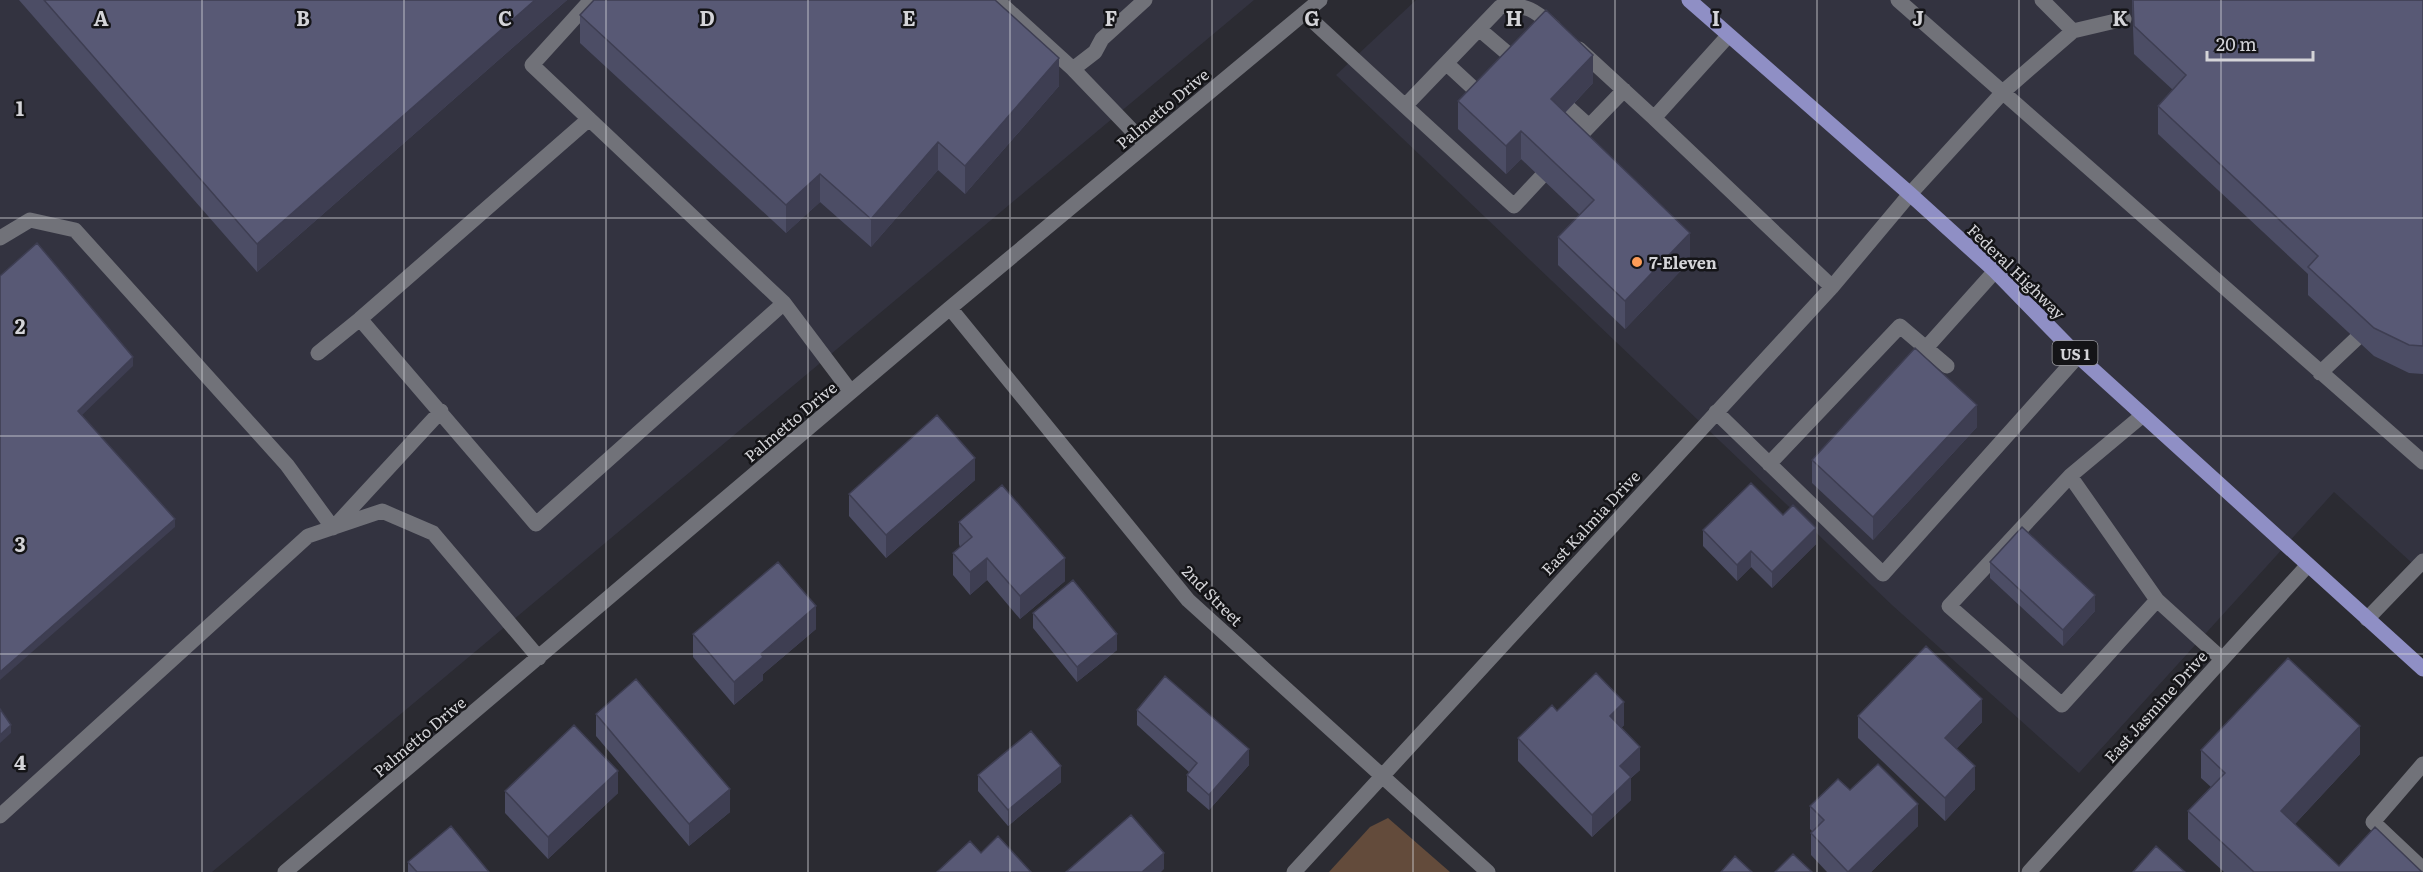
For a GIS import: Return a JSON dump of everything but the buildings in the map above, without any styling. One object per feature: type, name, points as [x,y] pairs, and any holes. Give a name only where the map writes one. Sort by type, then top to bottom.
[{"type":"main road","name":"Federal Highway","points":[[1689,0],[1995,271],[2078,356],[2423,669]]},
{"type":"street","points":[[591,0],[532,65],[784,303],[851,392]]},
{"type":"street","points":[[997,0],[1073,69],[1145,144]]},
{"type":"street","points":[[1073,69],[1095,52],[1102,39],[1145,0]]},
{"type":"street","name":"Palmetto Drive","points":[[285,872],[950,308],[1320,0]]},
{"type":"street","points":[[1898,0],[2423,462]]},
{"type":"street","points":[[2042,0],[2073,31],[2124,19]]},
{"type":"street","points":[[1405,106],[1500,7],[1518,4],[1533,9],[1654,118],[1832,287]]},
{"type":"street","points":[[1304,13],[1514,206],[1541,177]]},
{"type":"street","points":[[1479,29],[1520,64]]},
{"type":"street","name":"East Kalmia Drive","points":[[1294,872],[1832,287],[1910,194],[2004,91],[2073,31]]},
{"type":"street","points":[[1654,118],[1728,36]]},
{"type":"street","points":[[1446,63],[1486,100]]},
{"type":"street","points":[[1570,146],[1623,90]]},
{"type":"street","points":[[1569,108],[1589,126]]},
{"type":"street","points":[[318,353],[589,119]]},
{"type":"street","points":[[0,238],[30,220],[75,230],[287,465],[333,528]]},
{"type":"street","points":[[1926,348],[1995,271]]},
{"type":"street","points":[[360,319],[536,524],[784,303]]},
{"type":"street","name":"2nd Street","points":[[950,308],[1188,600],[1488,872]]},
{"type":"street","points":[[1769,464],[1900,326],[1947,366]]},
{"type":"street","points":[[2320,373],[2356,339]]},
{"type":"street","points":[[1716,412],[1883,574],[2078,356]]},
{"type":"street","points":[[333,528],[441,411]]},
{"type":"street","points":[[2143,415],[2070,476],[1949,606],[2062,705],[2157,600]]},
{"type":"street","points":[[2070,476],[2157,600],[2222,659]]},
{"type":"street","points":[[0,816],[308,536],[382,511],[433,533],[539,658]]},
{"type":"street","points":[[2367,619],[2423,561]]},
{"type":"street","name":"East Jasmine Drive","points":[[2029,872],[2308,565]]},
{"type":"street","points":[[2423,764],[2373,822],[2423,869]]},
{"type":"shaded area","points":[[0,0],[1254,0],[212,872],[0,872]]},
{"type":"shaded area","points":[[1416,0],[2423,0],[2423,573],[2334,492],[2079,773],[1892,605],[1336,75]]},
{"type":"shaded area","points":[[1388,818],[1450,872],[1329,872],[1370,827]]},
{"type":"place","name":"7-Eleven","points":[[1637,262]]}]
